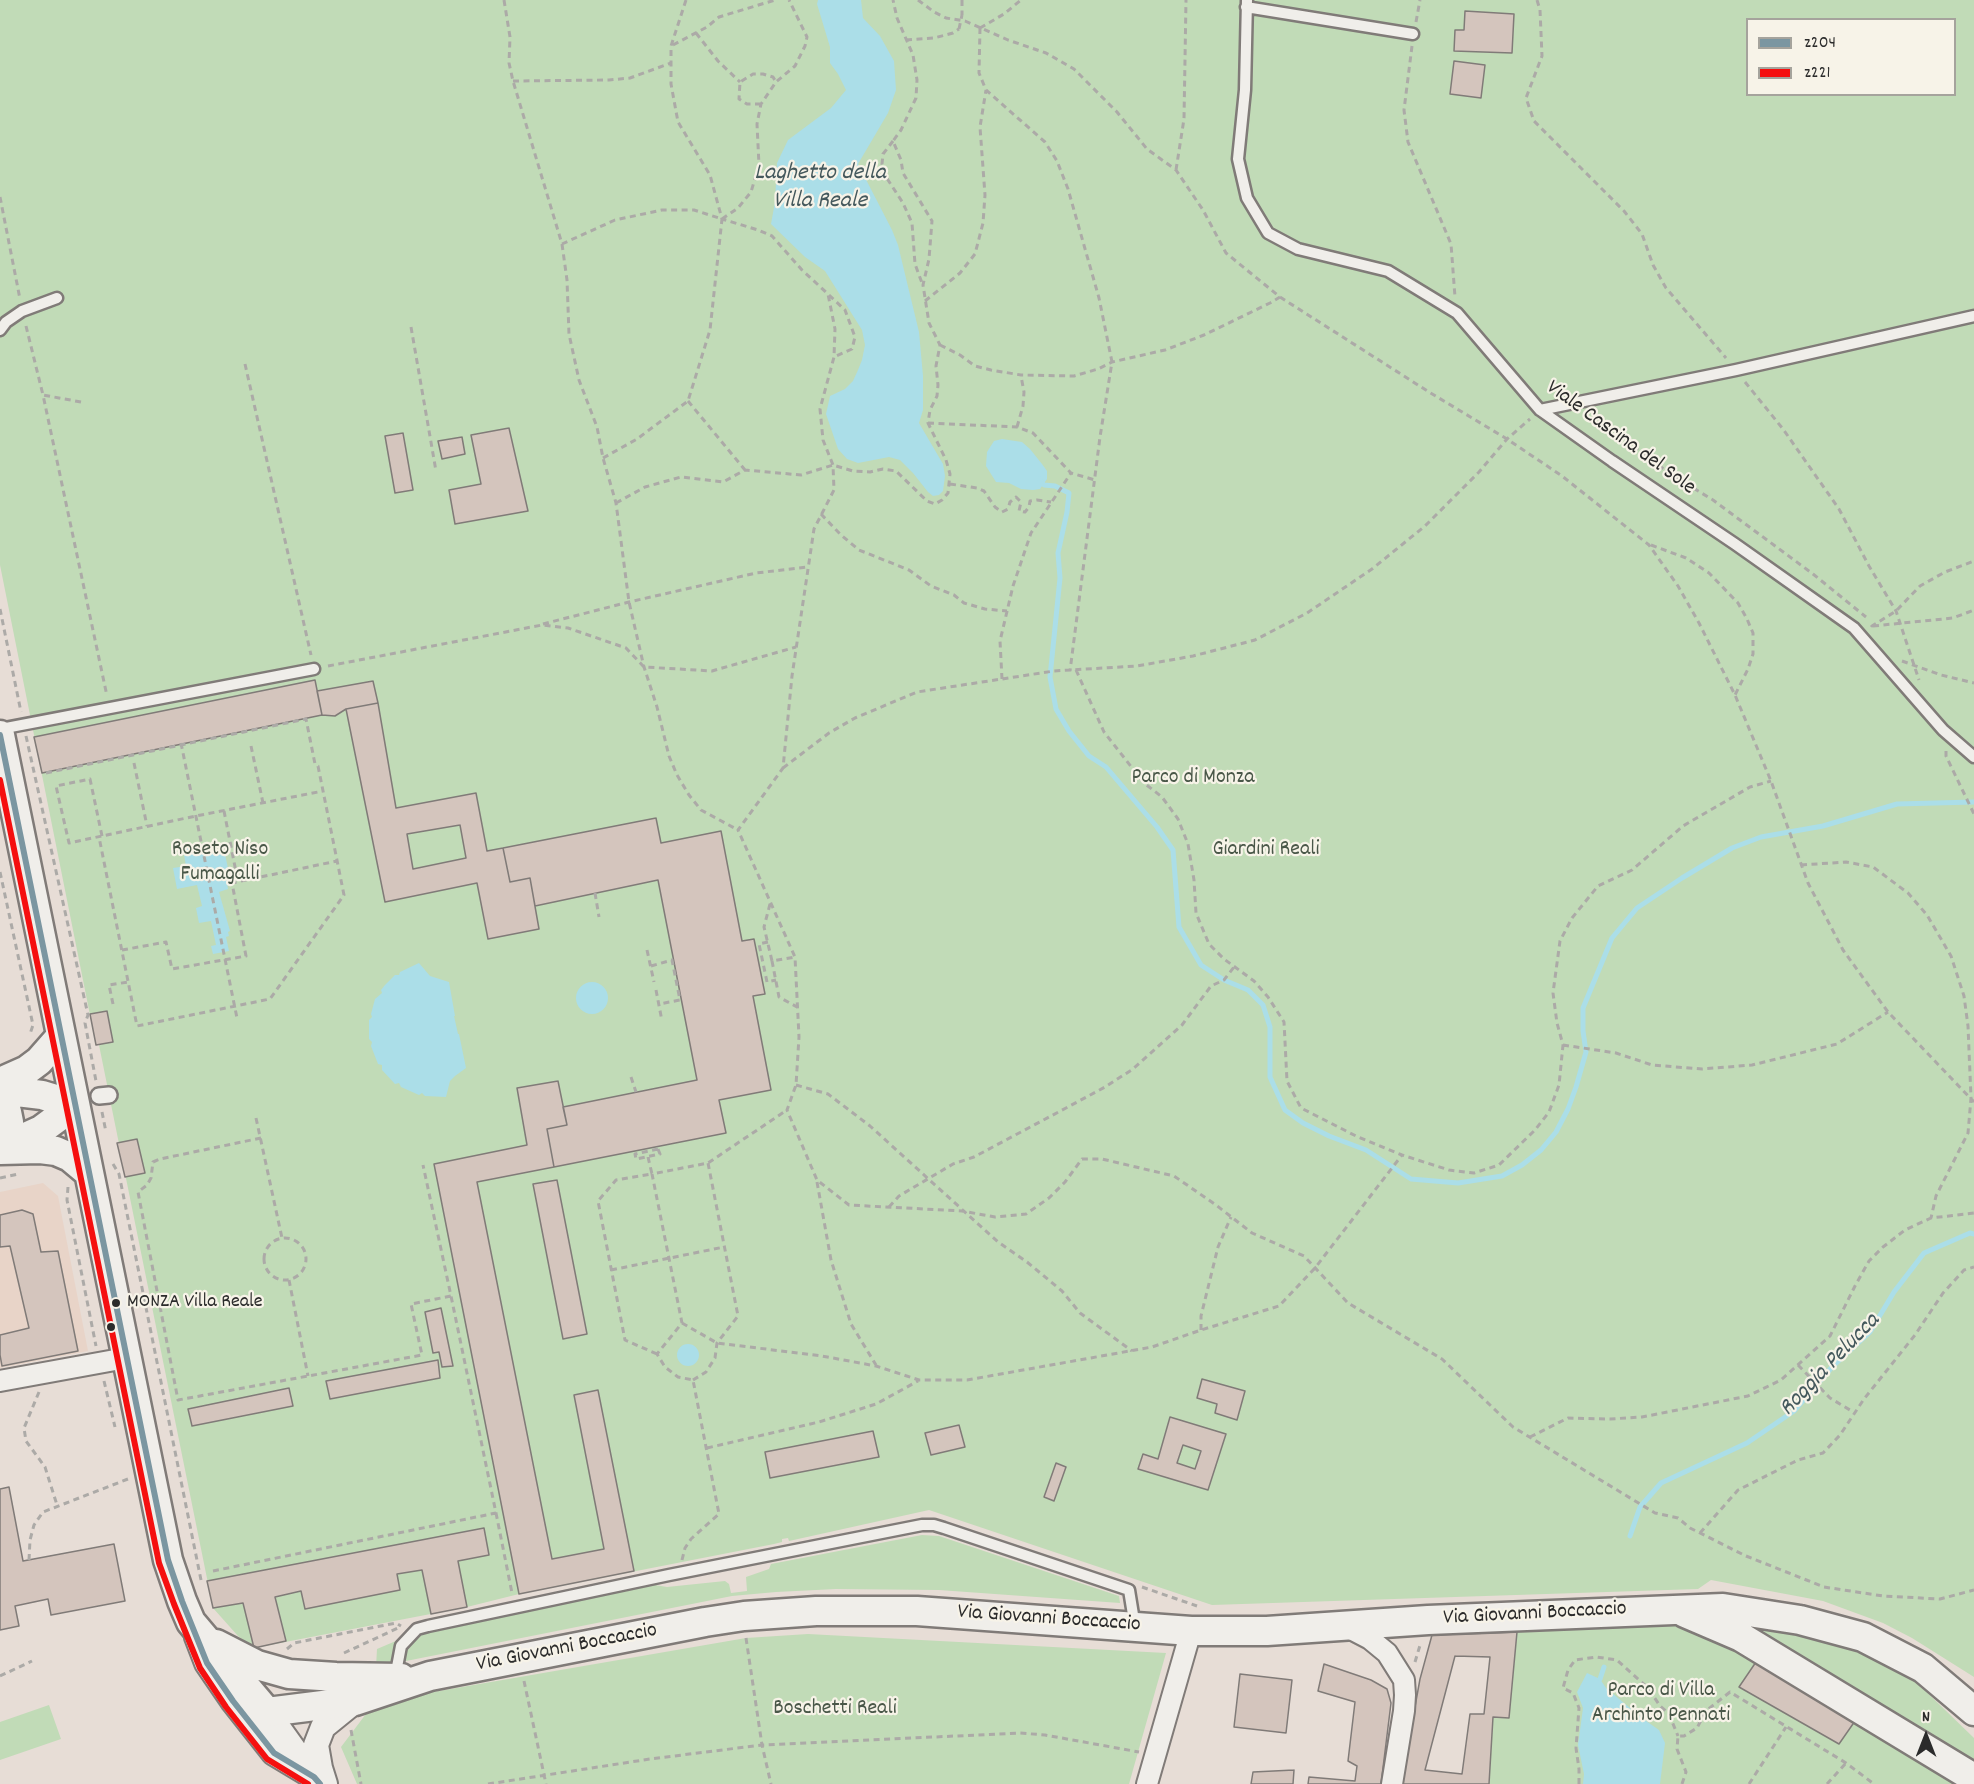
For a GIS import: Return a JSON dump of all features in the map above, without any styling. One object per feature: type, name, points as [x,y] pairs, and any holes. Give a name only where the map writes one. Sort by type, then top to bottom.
[{"type":"main road","points":[[12,730],[26,855],[61,1036],[95,1099],[101,1170],[126,1358],[168,1560],[182,1601],[191,1622],[267,1712],[336,1666]]},
{"type":"main road","points":[[0,1082],[39,1062],[61,1036]]},
{"type":"main road","points":[[0,1092],[95,1099]]},
{"type":"main road","points":[[0,1149],[41,1130],[95,1099]]},
{"type":"main road","points":[[0,1100],[9,1122],[6,1140],[0,1149]]},
{"type":"main road","points":[[0,1149],[56,1151],[101,1170]]},
{"type":"main road","name":"Via Giovanni Boccaccio","points":[[191,1622],[214,1643],[257,1665],[289,1674],[336,1666],[398,1678],[430,1676],[705,1622],[744,1616],[816,1611],[917,1611],[1135,1627],[1194,1618],[1267,1631],[1428,1620],[1723,1608],[1800,1620],[1863,1637],[1923,1668],[1974,1711]]},
{"type":"main road","name":"Via Giovanni Boccaccio","points":[[1674,1609],[1741,1637],[1974,1778]]},
{"type":"main road","name":"Via Giovanni Boccaccio","points":[[267,1712],[352,1713],[430,1676]]},
{"type":"street","points":[[0,1381],[126,1358]]},
{"type":"street","points":[[1147,1784],[1194,1618]]},
{"type":"street","points":[[191,1622],[207,1663],[233,1701],[274,1753],[320,1782]]},
{"type":"street","points":[[1345,1626],[1370,1639],[1387,1653],[1404,1680],[1406,1695],[1392,1784]]},
{"type":"street","points":[[267,1712],[320,1782]]},
{"type":"street","name":"Via Giovanni Boccaccio","points":[[320,1782],[316,1745],[323,1727],[352,1713]]},
{"type":"lane","points":[[1247,4],[1413,34]]},
{"type":"lane","name":"Viale Cascina del Sole","points":[[1247,4],[1245,90],[1239,159],[1247,198],[1268,232],[1298,249],[1388,271],[1457,313],[1540,410],[1854,628],[1943,730],[1974,757]]},
{"type":"lane","points":[[0,330],[6,322],[22,311],[57,298]]},
{"type":"lane","points":[[1540,410],[1736,370],[1974,316]]},
{"type":"lane","points":[[0,729],[12,730],[314,669]]},
{"type":"lane","points":[[398,1678],[397,1667],[401,1646],[417,1629],[684,1572],[922,1525],[934,1525],[1129,1590],[1135,1627]]},
{"type":"path","points":[[504,0],[510,37],[509,63],[562,244],[567,280],[569,334],[579,380],[597,427],[616,503],[629,602],[644,667],[669,756],[688,795],[701,810],[738,830],[795,957],[799,1037],[795,1085],[787,1110],[708,1163],[616,1180],[598,1201],[625,1340],[657,1354],[665,1366],[678,1377],[693,1380],[706,1372],[715,1358],[717,1343],[738,1316],[708,1163]]},
{"type":"path","points":[[603,458],[637,439],[688,401],[710,330],[722,219],[710,175],[678,122],[671,84],[671,46],[686,0]]},
{"type":"path","points":[[671,46],[707,27],[719,17],[775,0]]},
{"type":"path","points":[[722,219],[738,208],[751,192],[759,165],[757,124],[761,104],[776,82],[795,66],[803,54],[807,37],[789,0]]},
{"type":"path","points":[[893,0],[897,18],[913,55],[917,80],[916,98],[901,130],[884,154],[882,164],[888,180],[903,203],[912,223],[915,264],[923,285],[929,323],[940,345],[975,366],[1021,375],[1074,376],[1112,362],[1165,350],[1194,339],[1280,297]]},
{"type":"path","points":[[918,0],[946,18],[964,21],[1046,53],[1074,69],[1117,112],[1147,149],[1176,170],[1203,210],[1226,253],[1280,297],[1562,476],[1649,545],[1678,586],[1735,694],[1771,781],[1808,883],[1843,950],[1888,1012],[1972,1100]]},
{"type":"path","points":[[906,40],[934,38],[959,29],[962,0]]},
{"type":"path","points":[[980,28],[1004,14],[1021,0]]},
{"type":"path","points":[[1176,170],[1184,119],[1186,0]]},
{"type":"path","points":[[1420,0],[1413,34],[1404,110],[1408,142],[1451,244],[1457,313]]},
{"type":"path","points":[[1537,0],[1540,10],[1542,56],[1526,98],[1534,121],[1624,211],[1642,234],[1653,265],[1666,288],[1783,429],[1839,509],[1896,611],[1914,665]]},
{"type":"path","points":[[980,28],[979,73],[986,90],[1045,142],[1057,161],[1068,189],[1099,298],[1112,362],[1070,671]]},
{"type":"path","points":[[696,33],[718,61],[740,82],[739,99],[747,104],[761,104]]},
{"type":"path","points":[[513,81],[630,78],[671,63]]},
{"type":"path","points":[[740,82],[753,74],[773,77],[776,82]]},
{"type":"path","points":[[925,301],[960,273],[975,254],[983,223],[985,195],[980,127],[986,90]]},
{"type":"path","points":[[892,141],[901,160],[903,173],[932,221],[929,260],[923,285]]},
{"type":"path","points":[[0,197],[22,311],[44,395],[110,709]]},
{"type":"path","points":[[562,244],[615,220],[662,210],[694,210],[758,230],[772,236],[802,270],[845,310],[855,337],[852,349],[834,357]]},
{"type":"path","points":[[783,768],[796,647],[814,529],[834,490],[833,465],[823,440],[820,409],[834,357],[835,329],[828,294]]},
{"type":"path","points":[[411,327],[436,471]]},
{"type":"path","points":[[616,503],[645,487],[681,477],[723,482],[745,470],[801,476],[833,465],[853,471],[870,472],[884,469],[896,471],[927,501],[935,504],[948,493],[950,484],[946,460],[928,423],[930,410],[937,396],[936,366],[940,345]]},
{"type":"path","points":[[245,364],[314,669],[542,625],[629,602],[756,573],[808,567]]},
{"type":"path","points":[[1017,427],[1023,406],[1024,392],[1021,375]]},
{"type":"path","points":[[44,395],[81,402]]},
{"type":"path","points":[[688,401],[745,470]]},
{"type":"path","points":[[1582,401],[1608,428],[1623,437],[1671,476],[1713,500],[1781,550],[1864,615],[1872,626]]},
{"type":"path","points":[[738,830],[783,768],[829,733],[855,718],[917,692],[1054,671],[1137,666],[1192,656],[1255,640],[1307,613],[1372,569],[1425,526],[1479,472],[1507,439],[1528,420]]},
{"type":"path","points":[[928,423],[1017,427],[1033,433],[1071,473],[1095,480]]},
{"type":"path","points":[[1002,679],[1000,640],[1006,611],[1031,533],[1071,473]]},
{"type":"path","points":[[950,484],[984,491],[995,507],[1002,512],[1008,509],[1010,502],[1016,497],[1021,502],[1019,511],[1025,512],[1030,501],[1051,502]]},
{"type":"path","points":[[821,514],[859,550],[909,570],[931,586],[954,595],[964,603],[985,609],[1006,611]]},
{"type":"path","points":[[1649,545],[1686,558],[1709,573],[1738,603],[1747,618],[1753,633],[1753,654],[1735,694]]},
{"type":"path","points":[[1872,626],[1896,611],[1920,586],[1945,572],[1974,561]]},
{"type":"path","points":[[0,609],[12,730],[88,1015],[85,1023],[95,1099]]},
{"type":"path","points":[[1854,628],[1953,618],[1974,610]]},
{"type":"path","points":[[542,625],[568,628],[626,648],[644,667],[712,671],[796,647]]},
{"type":"path","points":[[1871,646],[1941,675],[1974,683]]},
{"type":"path","points":[[1076,670],[1104,732],[1144,783],[1162,796],[1178,819],[1188,844],[1194,880],[1196,913],[1209,944],[1234,967],[1254,981],[1268,997],[1284,1022],[1287,1080],[1301,1108],[1401,1156],[1449,1170],[1474,1173],[1499,1165],[1535,1130],[1549,1112],[1559,1085],[1563,1045],[1553,993],[1560,941],[1572,918],[1598,886],[1632,870],[1683,826],[1750,787],[1771,781]]},
{"type":"path","points":[[46,773],[306,719],[315,764],[318,766],[323,790],[344,895],[270,999],[137,1026],[128,982],[101,837],[90,779],[56,786],[69,843],[101,837],[147,826],[323,790]]},
{"type":"path","points":[[1943,730],[1946,756],[1973,811]]},
{"type":"path","points":[[182,744],[237,1018]]},
{"type":"path","points":[[252,746],[263,803]]},
{"type":"path","points":[[134,763],[147,826]]},
{"type":"path","points":[[224,811],[238,882]]},
{"type":"path","points":[[122,950],[166,942],[172,969],[246,956],[232,883],[337,861]]},
{"type":"path","points":[[1801,865],[1846,862],[1873,867],[1908,892],[1927,915],[1950,956],[1964,996],[1972,1100],[1968,1133],[1936,1196],[1931,1218]]},
{"type":"path","points":[[0,872],[33,1025],[31,1031]]},
{"type":"path","points":[[595,893],[599,917]]},
{"type":"path","points":[[771,903],[764,927],[779,997],[797,1007]]},
{"type":"path","points":[[768,942],[759,944],[767,982],[776,980]]},
{"type":"path","points":[[647,950],[654,982]]},
{"type":"path","points":[[772,961],[795,957]]},
{"type":"path","points":[[651,966],[672,960],[677,981],[680,1000],[659,1004]]},
{"type":"path","points":[[759,964],[764,963]]},
{"type":"path","points":[[889,1207],[899,1196],[953,1164],[974,1156],[1105,1088],[1133,1069],[1182,1025],[1211,986],[1224,980],[1234,967]]},
{"type":"path","points":[[113,1004],[109,986],[128,982]]},
{"type":"path","points":[[656,990],[662,1021]]},
{"type":"path","points":[[1563,1045],[1616,1053],[1652,1065],[1702,1069],[1752,1065],[1837,1044],[1888,1012]]},
{"type":"path","points":[[631,1077],[636,1092]]},
{"type":"path","points":[[795,1085],[828,1094],[870,1126],[962,1211],[998,1242],[1028,1262],[1062,1291],[1080,1312],[1132,1352]]},
{"type":"path","points":[[787,1110],[817,1180],[831,1260],[851,1324],[876,1366]]},
{"type":"path","points":[[256,1118],[282,1238]]},
{"type":"path","points":[[261,1138],[153,1162],[151,1178],[147,1185],[138,1192],[178,1400],[422,1355],[411,1304],[452,1296]]},
{"type":"path","points":[[647,1152],[682,1323],[717,1343],[822,1356],[876,1366],[919,1380],[967,1380],[1019,1369],[1132,1352],[1279,1306],[1315,1268],[1401,1156]]},
{"type":"path","points":[[817,1180],[849,1205],[962,1211],[995,1217],[1026,1214],[1049,1198],[1065,1182],[1082,1159],[1102,1159],[1174,1176],[1252,1233],[1304,1256],[1348,1304],[1442,1359],[1514,1427],[1655,1513],[1678,1518],[1700,1533],[1746,1556],[1824,1587],[1883,1596],[1940,1599],[1974,1590]]},
{"type":"path","points":[[423,1165],[515,1608]]},
{"type":"path","points":[[101,1170],[119,1174],[202,1588]]},
{"type":"path","points":[[1530,1437],[1568,1418],[1642,1417],[1748,1396],[1781,1380],[1830,1336],[1869,1261],[1883,1247],[1905,1230],[1931,1218],[1974,1213]]},
{"type":"path","points":[[1201,1330],[1201,1316],[1218,1247],[1231,1217]]},
{"type":"path","points":[[282,1238],[296,1241],[305,1252],[305,1266],[302,1273],[289,1280],[283,1281],[271,1275],[264,1263],[266,1250],[270,1244],[282,1238]]},
{"type":"path","points":[[611,1270],[724,1247]]},
{"type":"path","points":[[1700,1533],[1738,1490],[1798,1460],[1823,1453],[1840,1435],[1915,1335],[1943,1293],[1964,1270],[1974,1267]]},
{"type":"path","points":[[289,1280],[308,1376]]},
{"type":"path","points":[[657,1354],[682,1323]]},
{"type":"path","points":[[1798,1365],[1830,1398],[1855,1413]]},
{"type":"path","points":[[48,1373],[24,1428],[26,1441],[45,1467],[57,1505]]},
{"type":"path","points":[[684,1572],[682,1562],[685,1548],[719,1514],[693,1380]]},
{"type":"path","points":[[707,1448],[819,1422],[876,1404],[919,1380]]},
{"type":"path","points":[[30,1560],[30,1540],[34,1525],[43,1512],[129,1479],[151,1481]]},
{"type":"path","points":[[213,1571],[496,1513]]},
{"type":"path","points":[[1129,1590],[1144,1587],[1194,1618]]},
{"type":"path","points":[[1415,1663],[1428,1620]]},
{"type":"path","points":[[278,1650],[288,1649],[294,1643],[396,1623],[402,1626],[367,1643],[336,1666]]},
{"type":"path","points":[[746,1638],[762,1745],[771,1784]]},
{"type":"path","points":[[1579,1784],[1576,1748],[1579,1708],[1573,1693],[1563,1688],[1568,1670],[1575,1660],[1596,1657],[1617,1660],[1648,1688],[1660,1706],[1669,1714],[1678,1736],[1677,1749],[1686,1772],[1682,1784]]},
{"type":"path","points":[[520,1659],[546,1784]]},
{"type":"path","points":[[0,1676],[32,1661]]},
{"type":"path","points":[[1678,1736],[1684,1736],[1697,1728],[1706,1711],[1730,1692],[1846,1763],[1874,1784]]},
{"type":"path","points":[[352,1713],[361,1784]]},
{"type":"path","points":[[1749,1784],[1786,1727]]},
{"type":"path","points":[[488,1784],[544,1774],[762,1745],[1020,1733],[1046,1735],[1155,1755]]},
{"type":"path","points":[[1827,1784],[1846,1763]]},
{"type":"shaded area","points":[[43,1183],[58,1196],[88,1351],[0,1368],[0,1192]]},
{"type":"green space","name":"Giardini Reali","points":[[0,0],[1974,0],[1974,1677],[1912,1638],[1883,1623],[1823,1601],[1711,1580],[1698,1589],[1212,1605],[929,1510],[789,1541],[788,1538],[782,1539],[782,1542],[774,1544],[519,1594],[467,1607],[254,1648],[238,1636],[213,1608],[99,1045],[96,1045],[0,565]]},
{"type":"green space","points":[[922,1535],[939,1536],[1119,1596],[1120,1603],[939,1590],[836,1589],[776,1592],[732,1596],[376,1667],[377,1649],[424,1629],[649,1584],[667,1587],[725,1581],[729,1584],[731,1593],[747,1591],[746,1577],[769,1569],[771,1564]]},
{"type":"green space","points":[[1759,1621],[1863,1650],[1908,1674],[1974,1738],[1974,1765],[1746,1628]]},
{"type":"green space","name":"Parco di Villa Archinto Pennati","points":[[1666,1624],[1702,1631],[1741,1652],[1876,1733],[1955,1784],[1489,1784],[1493,1717],[1509,1718],[1517,1632]]},
{"type":"green space","name":"Boschetti Reali","points":[[808,1634],[1166,1653],[1129,1784],[357,1784],[341,1747],[375,1702],[746,1638]]},
{"type":"green space","points":[[49,1705],[61,1739],[0,1760],[0,1722]]},
{"type":"water","name":"Laghetto della Villa Reale","points":[[818,0],[861,0],[863,18],[880,36],[894,61],[896,90],[888,113],[858,164],[898,245],[919,332],[923,410],[919,423],[943,464],[945,476],[943,491],[939,495],[933,496],[928,492],[900,460],[889,457],[858,463],[847,459],[838,449],[826,414],[830,396],[845,389],[853,381],[858,370],[865,345],[862,330],[825,271],[805,257],[771,224],[775,202],[777,163],[788,140],[831,108],[846,90],[830,63],[830,47],[817,4]]},
{"type":"water","points":[[1002,439],[1022,442],[1042,464],[1047,471],[1047,479],[1040,489],[1021,489],[1009,483],[996,482],[986,466],[987,452],[994,441]]},
{"type":"water","points":[[208,843],[211,853],[224,850],[230,877],[226,878],[228,889],[219,892],[230,931],[229,936],[226,937],[229,951],[213,954],[211,946],[216,945],[211,921],[199,923],[196,908],[202,906],[197,885],[177,889],[173,868],[186,866],[183,849]]},
{"type":"water","points":[[419,963],[430,976],[449,982],[466,1068],[450,1081],[446,1097],[425,1096],[422,1093],[419,1095],[401,1087],[399,1083],[395,1084],[382,1070],[382,1065],[378,1064],[371,1046],[372,1042],[369,1039],[369,1020],[372,1017],[375,999],[395,975]]},
{"type":"water","points":[[592,982],[603,987],[608,998],[603,1009],[592,1014],[581,1009],[576,998],[581,987]]},
{"type":"water","points":[[688,1344],[696,1347],[699,1355],[696,1363],[688,1366],[680,1363],[677,1355],[680,1347]]},
{"type":"water","points":[[1587,1673],[1600,1679],[1606,1688],[1659,1730],[1665,1743],[1660,1784],[1583,1784],[1584,1774],[1578,1745],[1583,1708],[1577,1692]]},
{"type":"building","points":[[1465,11],[1514,14],[1512,53],[1454,51],[1455,30],[1464,30]]},
{"type":"building","points":[[1454,61],[1485,65],[1481,98],[1450,94]]},
{"type":"building","points":[[509,428],[528,511],[455,524],[449,490],[481,484],[471,435]]},
{"type":"building","points":[[403,433],[413,490],[395,493],[385,436]]},
{"type":"building","points":[[462,437],[465,454],[442,459],[438,441]]},
{"type":"building","points":[[315,680],[322,715],[42,773],[34,737]]},
{"type":"building","points":[[373,681],[378,703],[346,709],[335,716],[322,715],[317,691]]},
{"type":"building","points":[[378,703],[396,808],[476,793],[487,851],[503,848],[510,882],[530,878],[539,929],[488,939],[477,883],[385,902],[346,709]],"holes":[[[460,825],[466,858],[413,869],[407,834]]]},
{"type":"building","points":[[656,818],[661,843],[721,831],[742,941],[754,939],[765,994],[753,996],[771,1090],[719,1100],[726,1133],[554,1167],[547,1129],[567,1125],[563,1107],[697,1080],[658,880],[535,906],[530,878],[510,882],[503,848]]},
{"type":"building","points":[[107,1011],[113,1042],[96,1045],[90,1014]]},
{"type":"building","points":[[558,1081],[567,1125],[547,1129],[554,1167],[477,1182],[552,1559],[604,1549],[574,1395],[598,1390],[634,1571],[519,1594],[434,1164],[527,1145],[517,1088]]},
{"type":"building","points":[[137,1139],[145,1173],[125,1177],[117,1143]]},
{"type":"building","points":[[557,1180],[587,1334],[563,1339],[533,1184]]},
{"type":"building","points":[[22,1210],[33,1214],[41,1252],[58,1251],[78,1351],[2,1366],[0,1335],[29,1328],[10,1246],[0,1247],[0,1215]]},
{"type":"building","points":[[441,1308],[453,1366],[442,1367],[439,1352],[433,1353],[425,1312]]},
{"type":"building","points":[[438,1360],[440,1378],[330,1399],[326,1381]]},
{"type":"building","points":[[1202,1379],[1245,1391],[1237,1420],[1215,1413],[1217,1404],[1197,1398]]},
{"type":"building","points":[[289,1388],[293,1406],[192,1426],[188,1409]]},
{"type":"building","points":[[1170,1417],[1226,1434],[1208,1490],[1138,1469],[1143,1454],[1158,1459]],"holes":[[[1183,1445],[1201,1451],[1195,1469],[1177,1463]]]},
{"type":"building","points":[[959,1425],[965,1447],[931,1455],[925,1433]]},
{"type":"building","points":[[873,1431],[879,1457],[770,1478],[765,1452]]},
{"type":"building","points":[[1056,1463],[1066,1467],[1054,1501],[1044,1497]]},
{"type":"building","points":[[9,1487],[23,1561],[114,1544],[125,1601],[51,1615],[48,1599],[15,1606],[19,1626],[0,1630],[0,1489]]},
{"type":"building","points":[[484,1528],[489,1555],[458,1561],[467,1607],[431,1614],[422,1570],[397,1574],[400,1590],[305,1609],[301,1591],[275,1597],[286,1641],[254,1648],[243,1603],[213,1608],[207,1581]]},
{"type":"building","points":[[1517,1632],[1509,1718],[1493,1717],[1489,1784],[1401,1784],[1420,1679],[1432,1635]],"holes":[[[1455,1656],[1490,1657],[1484,1714],[1470,1714],[1462,1774],[1425,1770]]]},
{"type":"building","points":[[1756,1662],[1855,1721],[1839,1744],[1739,1687]]},
{"type":"building","points":[[1324,1664],[1371,1680],[1387,1689],[1391,1703],[1381,1784],[1308,1784],[1309,1777],[1355,1781],[1357,1766],[1348,1761],[1355,1702],[1318,1691]]},
{"type":"building","points":[[1240,1674],[1292,1680],[1286,1733],[1234,1727]]},
{"type":"building","points":[[1294,1770],[1293,1784],[1251,1784],[1253,1772]]},
{"type":"waterway","points":[[1039,479],[1044,485],[1055,486],[1069,493],[1058,553],[1060,578],[1050,677],[1056,709],[1069,731],[1089,756],[1106,767],[1157,827],[1173,850],[1179,927],[1201,965],[1224,980],[1248,990],[1263,1005],[1270,1027],[1270,1077],[1285,1110],[1303,1123],[1329,1136],[1366,1150],[1411,1179],[1458,1183],[1502,1176],[1522,1165],[1541,1150],[1556,1132],[1576,1087],[1586,1052],[1583,1008],[1612,938],[1637,908],[1732,848],[1761,837],[1823,826],[1897,804],[1974,802]]},
{"type":"waterway","name":"Roggia Pelucca","points":[[1630,1536],[1640,1507],[1661,1483],[1747,1443],[1794,1411],[1832,1367],[1870,1332],[1894,1292],[1924,1253],[1970,1233],[1974,1234]]},
{"type":"waterway","name":"Roggia Pelucca","points":[[1600,1679],[1604,1667]]},
{"type":"transit line","name":"z204","points":[[0,735],[168,1560],[207,1663],[233,1701],[274,1753],[314,1777],[320,1784]]},
{"type":"transit line","name":"z221","points":[[0,780],[159,1563],[200,1668],[226,1707],[267,1759],[308,1784]]},
{"type":"place","name":"MONZA Villa Reale","points":[[116,1303]]},
{"type":"park label","name":"Parco di Monza","points":[[1193,779]]},
{"type":"park label","name":"Roseto Niso Fumagalli","points":[[220,864]]}]
